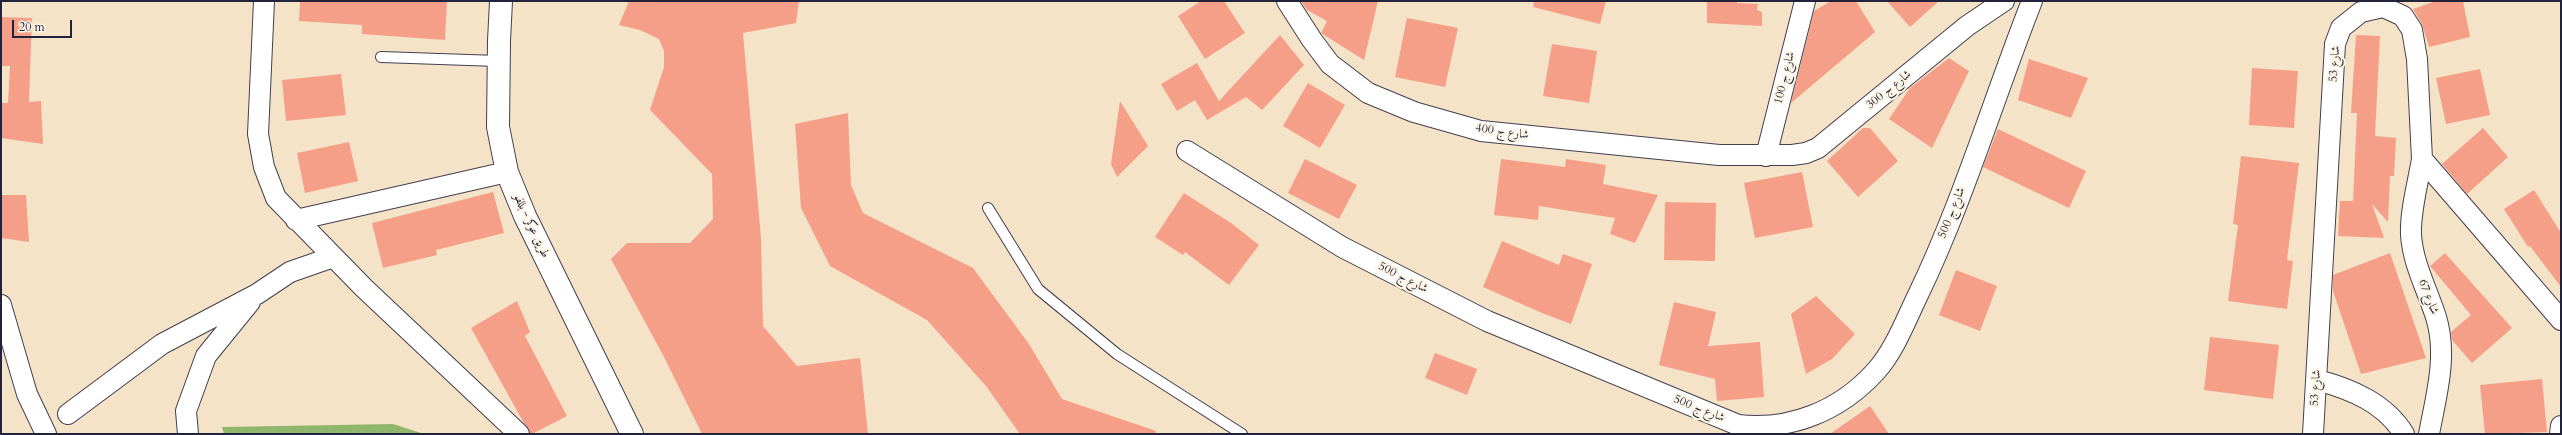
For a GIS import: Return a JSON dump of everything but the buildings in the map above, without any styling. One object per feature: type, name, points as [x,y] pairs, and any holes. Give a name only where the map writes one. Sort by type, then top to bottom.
[{"type":"street","points":[[264,1],[258,134],[269,184],[276,198],[333,257],[519,434]]},
{"type":"street","name":"طريق عوكر - بللفو","points":[[501,1],[498,60],[498,127],[507,172],[525,216],[632,434]]},
{"type":"street","name":"شارع ج 400","points":[[1287,1],[1312,40],[1330,64],[1368,93],[1414,112],[1481,131],[1719,155],[1766,156]]},
{"type":"street","name":"شارع ج 100","points":[[1766,156],[1804,1]]},
{"type":"street","name":"شارع ج 300","points":[[1766,156],[1806,154],[1818,148],[1967,26],[2004,1]]},
{"type":"street","name":"شارع ج 500","points":[[1188,151],[1342,247],[1487,321],[1738,425],[1756,427],[1780,425],[1806,418],[1841,402],[1877,371],[1895,342],[1928,274],[1985,132],[2032,1]]},
{"type":"street","name":"شارع 53","points":[[2313,434],[2335,44],[2341,28],[2361,12],[2383,7],[2393,10],[2402,16],[2412,30],[2417,58],[2422,159]]},
{"type":"street","points":[[2422,159],[2561,320]]},
{"type":"street","name":"شارع 67","points":[[2422,159],[2411,233],[2412,245],[2418,271],[2436,318],[2440,349],[2438,390],[2429,434]]},
{"type":"street","points":[[296,220],[507,172]]},
{"type":"street","points":[[68,414],[162,344],[256,294],[290,272],[333,257]]},
{"type":"street","points":[[188,434],[186,410],[206,356],[256,294]]},
{"type":"street","points":[[1,305],[27,394],[46,434]]},
{"type":"street","points":[[2317,380],[2343,387],[2380,407],[2404,434]]},
{"type":"street","points":[[2560,434],[2561,426]]},
{"type":"lane","points":[[382,57],[498,60]]},
{"type":"lane","points":[[988,208],[1038,289],[1117,354],[1242,434]]},
{"type":"green space","points":[[393,424],[424,434],[224,434],[222,427]]}]
